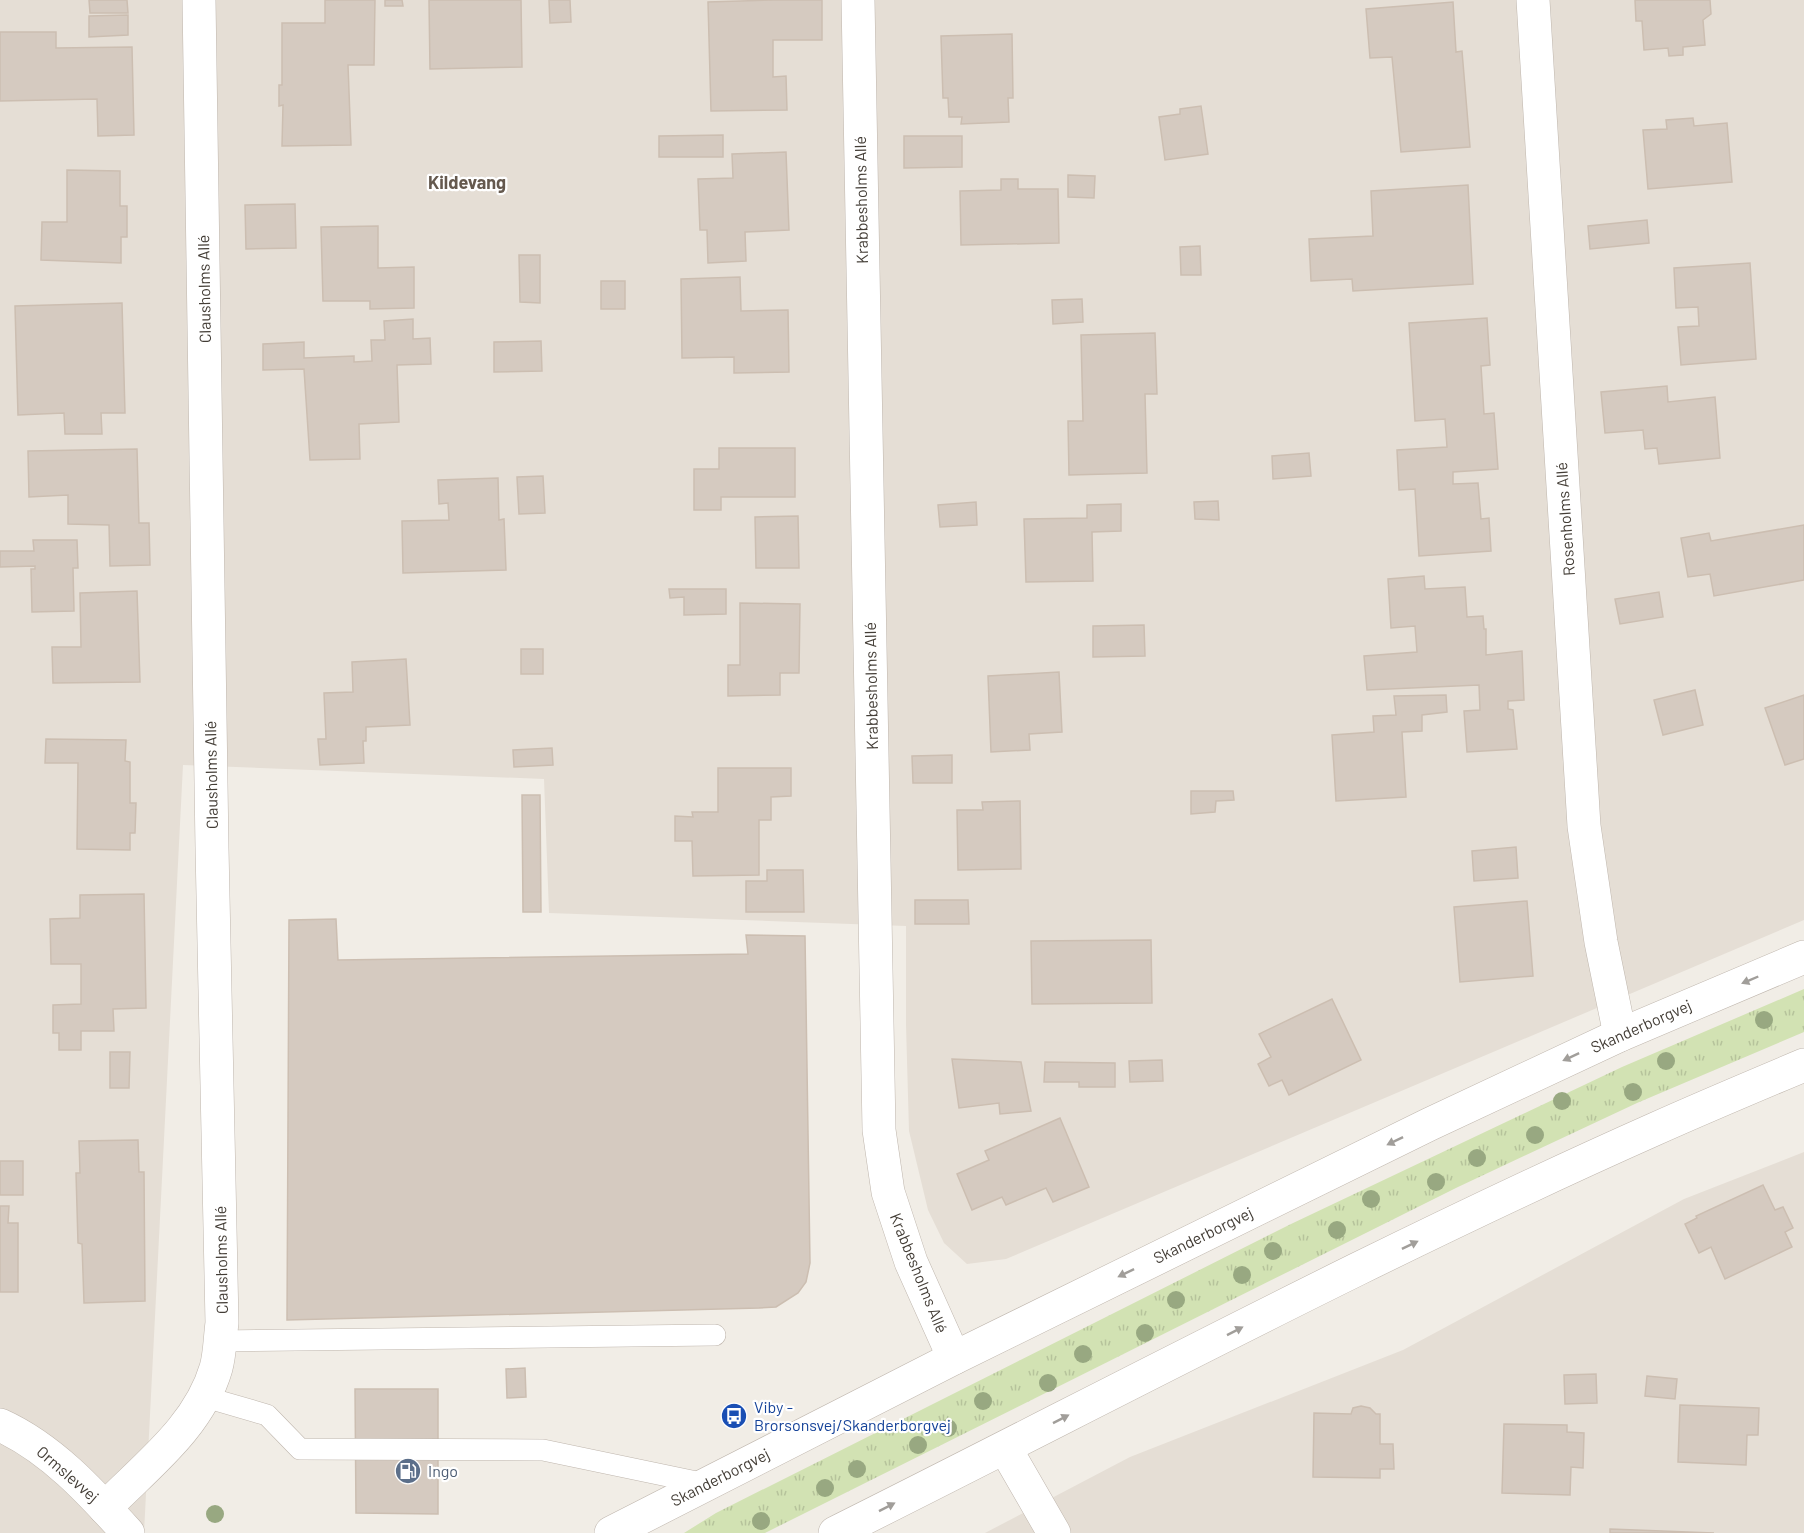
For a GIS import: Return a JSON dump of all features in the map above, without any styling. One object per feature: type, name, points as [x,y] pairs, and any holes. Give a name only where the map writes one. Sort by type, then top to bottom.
[{"type":"street","name":"Clausholms Allé","points":[[105,1508],[193,1418],[205,1397],[217,1367],[222,1323],[212,836],[200,0]]},
{"type":"street","name":"Krabbesholms Allé","points":[[858,0],[879,1130],[888,1192],[910,1262],[954,1358]]},
{"type":"street","name":"Rosenholms Allé","points":[[1533,0],[1584,826],[1601,942],[1620,1035]]},
{"type":"street","name":"Skanderborgvej","points":[[610,1533],[954,1358],[1430,1124],[1620,1035],[1804,957]]},
{"type":"street","points":[[835,1533],[1264,1316],[1457,1222],[1654,1129],[1804,1065]]},
{"type":"street","name":"Ormslevvej","points":[[0,1425],[17,1433],[57,1461],[128,1533]]},
{"type":"street","points":[[1005,1448],[1054,1533]]},
{"type":"lane","points":[[220,1341],[715,1335]]},
{"type":"lane","points":[[205,1397],[267,1415],[300,1449],[543,1450],[706,1484]]},
{"type":"shaded area","points":[[0,0],[1804,0],[1804,920],[1006,1259],[967,1264],[944,1243],[928,1210],[909,1131],[906,926],[549,913],[544,779],[183,765],[144,1533],[0,1533]]},
{"type":"shaded area","points":[[1804,1152],[1804,1533],[985,1533],[1130,1457],[1403,1350],[1684,1199]]},
{"type":"green space","points":[[1804,989],[1804,1032],[1637,1103],[1458,1187],[765,1533],[684,1533],[716,1513],[1291,1224],[1622,1067]]},
{"type":"building","points":[[89,0],[127,0],[128,13],[90,13]]},
{"type":"building","points":[[325,0],[375,0],[374,65],[348,65],[351,145],[282,146],[283,105],[279,106],[279,85],[282,85],[282,23],[325,23]]},
{"type":"building","points":[[385,0],[402,0],[403,6],[385,6]]},
{"type":"building","points":[[429,0],[521,0],[522,67],[430,69]]},
{"type":"building","points":[[549,0],[570,0],[571,22],[550,23]]},
{"type":"building","points":[[822,0],[822,40],[773,40],[773,77],[786,76],[787,110],[711,111],[708,2]]},
{"type":"building","points":[[1635,0],[1710,0],[1711,14],[1703,20],[1705,45],[1683,47],[1683,55],[1669,56],[1668,48],[1644,50],[1642,21],[1636,21]]},
{"type":"building","points":[[1453,2],[1456,52],[1462,51],[1470,147],[1401,152],[1392,57],[1370,58],[1366,9]]},
{"type":"building","points":[[128,15],[128,35],[89,37],[89,16]]},
{"type":"building","points":[[0,32],[56,32],[56,48],[132,47],[134,135],[98,136],[97,99],[0,101]]},
{"type":"building","points":[[1012,34],[1013,98],[1008,98],[1009,122],[961,124],[962,117],[949,117],[948,98],[943,98],[941,36]]},
{"type":"building","points":[[1201,106],[1208,154],[1165,160],[1159,117],[1180,114],[1180,109]]},
{"type":"building","points":[[1693,118],[1694,126],[1727,123],[1732,182],[1648,189],[1643,130],[1667,129],[1666,120]]},
{"type":"building","points":[[723,135],[723,157],[659,157],[659,136]]},
{"type":"building","points":[[904,136],[962,136],[962,167],[904,168]]},
{"type":"building","points":[[786,152],[789,230],[745,232],[746,261],[708,263],[707,230],[700,230],[698,179],[733,178],[732,154]]},
{"type":"building","points":[[67,170],[120,171],[120,206],[127,206],[127,237],[121,237],[121,263],[41,260],[42,222],[67,222]]},
{"type":"building","points":[[1068,175],[1095,176],[1094,198],[1068,197]]},
{"type":"building","points":[[1001,179],[1018,179],[1018,189],[1058,189],[1059,243],[961,245],[960,191],[1001,190]]},
{"type":"building","points":[[1468,185],[1473,284],[1353,291],[1352,279],[1311,281],[1309,239],[1373,236],[1371,191]]},
{"type":"building","points":[[295,204],[296,248],[246,249],[245,205]]},
{"type":"building","points":[[1647,220],[1649,243],[1590,249],[1588,226]]},
{"type":"building","points":[[378,226],[378,268],[414,267],[414,308],[370,309],[370,301],[323,301],[321,227]]},
{"type":"building","points":[[1200,246],[1201,275],[1181,275],[1180,247]]},
{"type":"building","points":[[519,255],[540,255],[540,303],[520,302]]},
{"type":"building","points":[[1750,263],[1756,359],[1681,365],[1678,327],[1699,326],[1698,307],[1676,308],[1674,268]]},
{"type":"building","points":[[740,277],[741,311],[788,310],[789,372],[734,373],[734,357],[682,358],[681,279]]},
{"type":"building","points":[[601,281],[625,281],[625,309],[601,309]]},
{"type":"building","points":[[1082,299],[1083,322],[1053,324],[1052,300]]},
{"type":"building","points":[[122,303],[125,413],[101,413],[102,434],[65,434],[64,413],[18,415],[15,306]]},
{"type":"building","points":[[1487,318],[1490,365],[1481,366],[1484,414],[1494,413],[1498,469],[1453,472],[1453,484],[1478,483],[1481,519],[1489,518],[1491,551],[1419,556],[1415,489],[1399,490],[1397,450],[1447,447],[1445,419],[1415,421],[1409,323]]},
{"type":"building","points":[[413,319],[413,339],[430,338],[431,364],[397,365],[399,422],[359,424],[360,459],[310,460],[304,369],[263,370],[263,344],[304,342],[304,358],[354,356],[354,362],[372,361],[371,340],[385,340],[384,321]]},
{"type":"building","points":[[1155,333],[1157,394],[1145,394],[1147,473],[1069,475],[1068,421],[1083,421],[1081,335]]},
{"type":"building","points":[[541,341],[542,371],[494,372],[494,342]]},
{"type":"building","points":[[1667,386],[1668,402],[1715,397],[1720,458],[1659,464],[1657,448],[1645,449],[1643,430],[1605,433],[1601,392]]},
{"type":"building","points":[[719,448],[795,448],[795,497],[721,497],[721,510],[694,510],[694,469],[719,469]]},
{"type":"building","points":[[137,449],[139,523],[149,523],[150,565],[110,566],[109,525],[68,524],[68,495],[29,497],[28,451]]},
{"type":"building","points":[[1309,453],[1311,476],[1273,479],[1272,456]]},
{"type":"building","points":[[543,476],[545,513],[519,514],[517,477]]},
{"type":"building","points":[[498,478],[499,520],[504,519],[506,570],[403,573],[402,521],[449,520],[448,503],[439,504],[438,480]]},
{"type":"building","points":[[1218,501],[1219,520],[1195,519],[1194,502]]},
{"type":"building","points":[[976,502],[977,525],[940,527],[938,505]]},
{"type":"building","points":[[1121,504],[1121,531],[1092,532],[1093,581],[1026,582],[1024,519],[1087,518],[1087,505]]},
{"type":"building","points":[[798,516],[799,568],[756,568],[755,517]]},
{"type":"building","points":[[1804,525],[1804,580],[1714,596],[1710,574],[1688,577],[1681,538],[1709,533],[1711,541]]},
{"type":"building","points":[[33,540],[77,540],[78,568],[73,568],[74,611],[32,612],[31,569],[35,569],[35,566],[0,567],[0,551],[34,551]]},
{"type":"building","points":[[1424,576],[1425,589],[1465,587],[1467,617],[1483,616],[1484,629],[1486,629],[1486,655],[1522,651],[1524,700],[1508,701],[1508,709],[1513,710],[1517,749],[1467,752],[1464,711],[1480,710],[1479,685],[1367,690],[1364,656],[1417,652],[1415,626],[1391,628],[1388,579]]},
{"type":"building","points":[[669,589],[726,589],[726,614],[684,615],[684,597],[670,598]]},
{"type":"building","points":[[137,591],[140,682],[53,683],[52,647],[81,647],[80,593]]},
{"type":"building","points":[[1659,592],[1663,617],[1620,624],[1615,599]]},
{"type":"building","points":[[740,603],[800,604],[799,673],[780,673],[780,695],[728,696],[728,665],[740,665]]},
{"type":"building","points":[[1144,625],[1145,656],[1093,657],[1093,626]]},
{"type":"building","points":[[521,649],[543,649],[543,674],[521,674]]},
{"type":"building","points":[[406,659],[410,725],[366,727],[366,741],[363,741],[364,763],[320,765],[318,739],[326,739],[324,693],[353,692],[352,662]]},
{"type":"building","points":[[1059,672],[1062,732],[1029,734],[1030,750],[991,752],[988,676]]},
{"type":"building","points":[[1695,690],[1703,725],[1663,735],[1654,700]]},
{"type":"building","points":[[1446,695],[1447,712],[1422,715],[1422,731],[1402,732],[1406,797],[1336,801],[1332,735],[1374,732],[1373,716],[1396,715],[1394,696]]},
{"type":"building","points":[[1804,695],[1804,759],[1785,765],[1765,708]]},
{"type":"building","points":[[46,739],[126,740],[125,761],[130,762],[130,803],[136,803],[135,833],[130,833],[130,850],[77,849],[78,763],[45,763]]},
{"type":"building","points":[[552,748],[553,765],[514,767],[513,750]]},
{"type":"building","points":[[952,755],[952,783],[913,783],[912,756]]},
{"type":"building","points":[[718,768],[791,768],[791,796],[771,797],[771,820],[759,820],[759,875],[693,876],[692,841],[675,841],[675,816],[693,817],[692,812],[718,812]]},
{"type":"building","points":[[1191,791],[1233,791],[1234,800],[1216,801],[1215,812],[1191,814]]},
{"type":"building","points":[[522,795],[540,795],[541,912],[523,912]]},
{"type":"building","points":[[1020,801],[1021,869],[958,870],[957,810],[983,810],[982,802]]},
{"type":"building","points":[[1516,847],[1518,878],[1474,881],[1472,851]]},
{"type":"building","points":[[767,870],[803,870],[804,912],[746,912],[746,881],[767,881]]},
{"type":"building","points":[[144,894],[146,1008],[113,1009],[114,1031],[81,1031],[81,1050],[59,1050],[59,1033],[53,1033],[53,1005],[81,1004],[81,964],[51,964],[50,919],[80,918],[80,895]]},
{"type":"building","points":[[915,900],[968,900],[969,924],[915,924]]},
{"type":"building","points":[[1527,901],[1533,976],[1460,982],[1454,907]]},
{"type":"building","points":[[336,919],[338,960],[748,954],[746,935],[805,936],[810,1263],[806,1282],[798,1293],[776,1307],[759,1308],[287,1320],[289,920]]},
{"type":"building","points":[[1151,940],[1152,1003],[1032,1004],[1031,941]]},
{"type":"building","points":[[1332,999],[1361,1060],[1289,1095],[1282,1080],[1269,1086],[1258,1064],[1271,1057],[1259,1034]]},
{"type":"building","points":[[110,1052],[130,1052],[129,1088],[110,1088]]},
{"type":"building","points":[[952,1059],[1021,1062],[1031,1111],[1000,1114],[999,1103],[959,1108]]},
{"type":"building","points":[[1162,1060],[1163,1081],[1130,1082],[1129,1061]]},
{"type":"building","points":[[1045,1062],[1115,1063],[1115,1087],[1079,1087],[1079,1082],[1044,1082]]},
{"type":"building","points":[[1060,1118],[1089,1187],[1053,1202],[1046,1188],[1006,1205],[1002,1197],[972,1210],[957,1174],[989,1160],[985,1151]]},
{"type":"building","points":[[138,1140],[139,1172],[144,1172],[145,1301],[84,1303],[82,1244],[78,1243],[76,1173],[80,1173],[79,1141]]},
{"type":"building","points":[[0,1161],[23,1161],[23,1195],[0,1195]]},
{"type":"building","points":[[1763,1185],[1775,1210],[1783,1207],[1793,1228],[1785,1232],[1792,1247],[1725,1279],[1711,1247],[1699,1253],[1685,1224],[1697,1218],[1696,1216]]},
{"type":"building","points":[[0,1206],[9,1206],[8,1223],[18,1223],[18,1292],[0,1292]]},
{"type":"building","points":[[525,1368],[526,1397],[507,1398],[506,1369]]},
{"type":"building","points":[[1596,1374],[1597,1403],[1565,1404],[1564,1375]]},
{"type":"building","points":[[1647,1376],[1677,1379],[1675,1399],[1645,1396]]},
{"type":"building","points":[[355,1389],[438,1389],[438,1514],[356,1513]]},
{"type":"building","points":[[1680,1405],[1759,1408],[1758,1435],[1747,1435],[1746,1465],[1678,1462]]},
{"type":"building","points":[[1361,1406],[1380,1414],[1380,1444],[1393,1444],[1394,1469],[1380,1469],[1380,1478],[1313,1477],[1314,1413],[1351,1414],[1353,1408]]},
{"type":"building","points":[[1504,1424],[1567,1425],[1567,1432],[1584,1433],[1583,1468],[1571,1467],[1570,1495],[1502,1493]]},
{"type":"building","points":[[1610,1529],[1714,1533],[1610,1533]]},
{"type":"place","name":"Viby - Brorsonsvej/Skanderborgvej","points":[[734,1416]]},
{"type":"place","name":"Ingo","points":[[408,1471]]},
{"type":"district","name":"Kildevang","points":[[467,183]]}]
